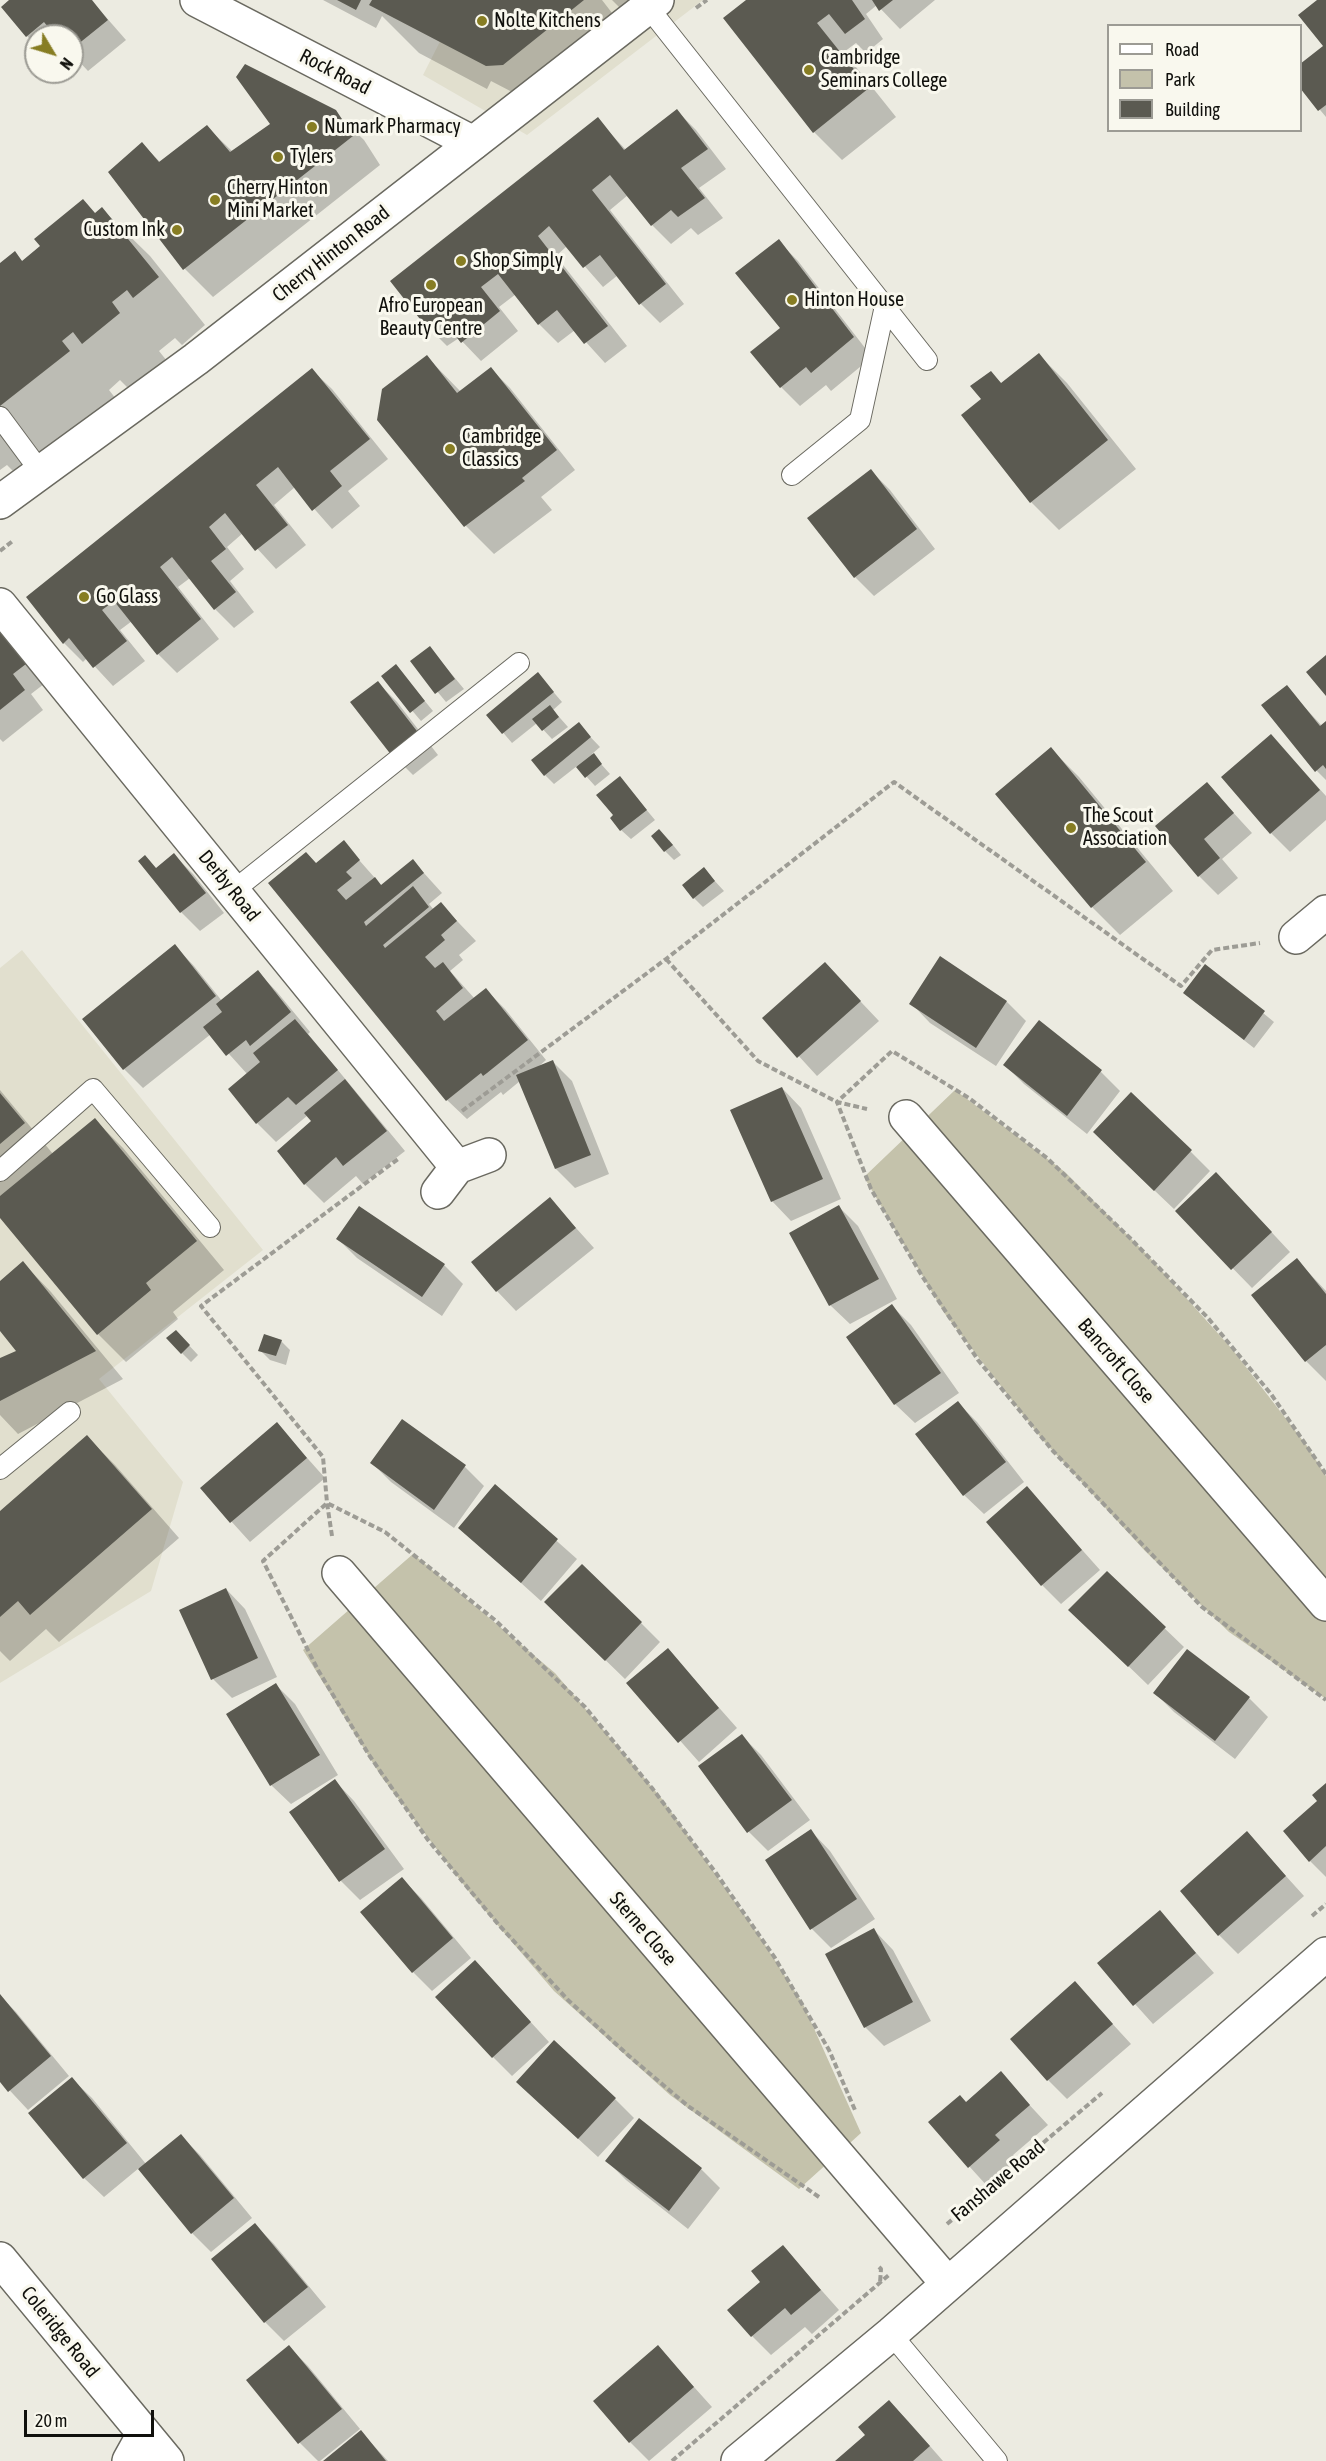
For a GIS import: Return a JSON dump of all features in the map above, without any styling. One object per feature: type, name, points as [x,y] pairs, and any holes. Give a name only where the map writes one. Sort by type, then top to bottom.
[{"type":"street","name":"Rock Road","points":[[197,0],[473,143]]},
{"type":"street","name":"Cherry Hinton Road","points":[[0,502],[196,359],[653,4]]},
{"type":"street","name":"Derby Road","points":[[0,605],[431,1134],[448,1180],[489,1155]]},
{"type":"street","points":[[1296,937],[1326,912]]},
{"type":"street","name":"Bancroft Close","points":[[906,1117],[1326,1604]]},
{"type":"street","name":"Sterne Close","points":[[339,1573],[948,2284]]},
{"type":"street","points":[[738,2461],[891,2334],[1326,1954]]},
{"type":"street","name":"Coleridge Road","points":[[0,2259],[136,2447],[167,2461]]},
{"type":"lane","points":[[653,4],[927,360]]},
{"type":"lane","points":[[792,475],[860,420],[885,306]]},
{"type":"lane","points":[[0,417],[40,471]]},
{"type":"lane","points":[[233,891],[519,663]]},
{"type":"lane","points":[[0,1171],[93,1089],[210,1227]]},
{"type":"lane","points":[[0,1469],[70,1412]]},
{"type":"lane","points":[[891,2334],[997,2461]]},
{"type":"path","points":[[327,1503],[323,1456],[201,1306],[666,959],[894,782],[1181,986],[1212,950],[1296,937]]},
{"type":"path","points":[[666,959],[758,1061],[837,1102]]},
{"type":"path","points":[[1308,1919],[1326,1904]]},
{"type":"path","name":"Fanshawe Road","points":[[672,2461],[1106,2090]]},
{"type":"shaded area","points":[[461,0],[703,0],[527,135],[423,75]]},
{"type":"shaded area","points":[[22,950],[263,1250],[99,1379],[183,1482],[151,1591],[0,1683],[0,968]]},
{"type":"green space","points":[[955,1090],[1065,1172],[1152,1260],[1232,1349],[1307,1446],[1326,1476],[1326,1699],[1229,1632],[1145,1551],[1042,1439],[945,1314],[864,1177]]},
{"type":"green space","points":[[413,1554],[555,1673],[662,1799],[760,1937],[803,2004],[861,2133],[799,2189],[670,2095],[554,1991],[470,1893],[381,1776],[303,1650]]},
{"type":"building","points":[[9,0],[92,0],[108,20],[84,39],[84,24],[46,24],[44,22],[24,24],[24,35],[1,7]]},
{"type":"building","points":[[337,0],[361,0],[356,10]]},
{"type":"building","points":[[372,0],[584,0],[503,65],[486,66],[369,5]]},
{"type":"building","name":"Cambridge Seminars College","points":[[746,0],[852,0],[865,19],[845,34],[829,14],[817,23],[869,88],[813,133],[723,18]]},
{"type":"building","points":[[872,0],[893,0],[879,11]]},
{"type":"building","points":[[1317,0],[1326,0],[1326,105],[1318,111],[1302,91],[1302,62],[1323,46],[1298,15]]},
{"type":"building","points":[[245,64],[336,110],[353,136],[183,270],[108,172],[142,142],[159,162],[207,125],[230,152],[270,124],[236,77]]},
{"type":"building","points":[[677,109],[708,149],[681,168],[705,198],[678,217],[671,210],[651,226],[610,175],[592,190],[666,284],[639,305],[600,255],[583,268],[549,226],[538,236],[608,326],[584,344],[557,310],[538,325],[498,274],[481,287],[500,311],[461,343],[441,317],[427,328],[390,281],[598,117],[624,150]]},
{"type":"building","points":[[83,199],[95,213],[102,207],[159,277],[133,298],[127,290],[112,302],[120,313],[82,344],[73,332],[62,341],[70,351],[0,406],[0,263],[15,251],[22,261],[40,246],[34,239]]},
{"type":"building","name":"Hinton House","points":[[779,239],[854,337],[811,373],[806,367],[780,388],[750,352],[780,328],[735,273]]},
{"type":"building","points":[[1039,353],[1108,440],[1030,503],[961,415],[981,399],[970,386],[991,371],[1001,383]]},
{"type":"building","name":"Cambridge Classics","points":[[427,355],[457,393],[491,367],[557,450],[522,478],[525,481],[464,527],[377,420],[382,389]]},
{"type":"building","points":[[312,368],[370,439],[330,471],[342,486],[312,511],[278,467],[256,485],[288,525],[255,551],[225,513],[209,527],[226,549],[211,561],[236,592],[214,610],[172,557],[160,567],[201,619],[157,655],[114,601],[102,610],[127,641],[93,668],[69,638],[63,644],[26,597]]},
{"type":"building","points":[[871,469],[917,529],[854,578],[807,518]]},
{"type":"building","points":[[0,631],[26,664],[13,674],[25,690],[0,710]]},
{"type":"building","points":[[430,646],[455,679],[435,694],[410,661]]},
{"type":"building","points":[[1326,655],[1326,696],[1306,672]]},
{"type":"building","points":[[396,664],[425,701],[410,713],[381,676]]},
{"type":"building","points":[[538,672],[554,692],[502,734],[486,715]]},
{"type":"building","points":[[378,681],[420,735],[392,756],[350,702]]},
{"type":"building","points":[[1287,685],[1320,726],[1326,721],[1326,769],[1323,765],[1315,772],[1261,705]]},
{"type":"building","points":[[550,705],[559,717],[542,731],[532,719]]},
{"type":"building","points":[[579,722],[591,737],[544,776],[531,760]]},
{"type":"building","points":[[1271,734],[1320,790],[1270,834],[1221,777]]},
{"type":"building","name":"The Scout Association","points":[[1051,747],[1146,862],[1091,908],[995,794]]},
{"type":"building","points":[[594,753],[602,764],[585,778],[576,767]]},
{"type":"building","points":[[620,776],[647,810],[620,831],[610,818],[613,815],[596,795]]},
{"type":"building","points":[[1207,782],[1234,813],[1204,839],[1220,858],[1198,877],[1155,826]]},
{"type":"building","points":[[659,829],[673,845],[664,852],[651,836]]},
{"type":"building","points":[[344,840],[360,860],[346,872],[352,878],[337,890],[346,900],[375,877],[381,885],[413,859],[424,873],[364,922],[366,926],[413,886],[429,907],[383,945],[385,948],[441,902],[457,921],[441,935],[445,940],[425,957],[435,968],[443,962],[463,988],[436,1011],[444,1021],[486,988],[528,1040],[483,1076],[481,1073],[446,1101],[268,883],[306,852],[316,863]]},
{"type":"building","points":[[174,853],[206,893],[180,913],[138,861],[145,855],[156,868]]},
{"type":"building","points":[[704,867],[715,881],[693,899],[682,885]]},
{"type":"building","points":[[175,944],[216,996],[123,1070],[82,1019]]},
{"type":"building","points":[[940,956],[1007,1001],[976,1048],[909,1004]]},
{"type":"building","points":[[825,962],[861,1001],[797,1058],[762,1018]]},
{"type":"building","points":[[1205,964],[1265,1011],[1244,1040],[1183,993]]},
{"type":"building","points":[[258,970],[291,1012],[250,1046],[246,1040],[226,1056],[203,1027],[222,1012],[216,1004]]},
{"type":"building","points":[[295,1019],[338,1070],[296,1105],[288,1097],[256,1124],[228,1089],[260,1062],[253,1053]]},
{"type":"building","points":[[1039,1020],[1102,1070],[1067,1116],[1003,1065]]},
{"type":"building","points":[[553,1060],[591,1155],[555,1169],[516,1075]]},
{"type":"building","points":[[345,1079],[387,1131],[343,1166],[336,1157],[304,1185],[277,1151],[311,1121],[304,1113]]},
{"type":"building","points":[[782,1087],[823,1179],[771,1202],[730,1110]]},
{"type":"building","points":[[1131,1092],[1192,1150],[1154,1191],[1093,1132]]},
{"type":"building","points":[[0,1093],[25,1123],[0,1144]]},
{"type":"building","points":[[95,1118],[197,1241],[146,1283],[151,1290],[97,1335],[0,1218],[0,1196]]},
{"type":"building","points":[[1216,1172],[1272,1232],[1231,1270],[1175,1211]]},
{"type":"building","points":[[550,1197],[576,1228],[496,1292],[471,1262]]},
{"type":"building","points":[[839,1205],[879,1279],[829,1306],[789,1233]]},
{"type":"building","points":[[359,1206],[445,1264],[422,1297],[336,1239]]},
{"type":"building","points":[[1297,1258],[1326,1294],[1326,1345],[1305,1362],[1251,1295]]},
{"type":"building","points":[[23,1261],[96,1351],[0,1401],[0,1358],[16,1351],[0,1331],[0,1281]]},
{"type":"building","points":[[892,1304],[941,1373],[894,1405],[846,1337]]},
{"type":"building","points":[[176,1330],[190,1345],[181,1354],[166,1338]]},
{"type":"building","points":[[264,1334],[282,1340],[276,1356],[258,1351]]},
{"type":"building","points":[[958,1401],[1006,1462],[963,1496],[915,1434]]},
{"type":"building","points":[[402,1419],[466,1465],[434,1510],[370,1463]]},
{"type":"building","points":[[277,1422],[307,1458],[230,1523],[200,1488]]},
{"type":"building","points":[[87,1435],[152,1509],[30,1615],[18,1601],[0,1617],[0,1511]]},
{"type":"building","points":[[495,1484],[558,1539],[521,1583],[458,1528]]},
{"type":"building","points":[[1027,1486],[1082,1550],[1041,1586],[986,1522]]},
{"type":"building","points":[[582,1564],[642,1622],[605,1661],[544,1602]]},
{"type":"building","points":[[1107,1571],[1166,1627],[1128,1667],[1068,1610]]},
{"type":"building","points":[[226,1588],[258,1658],[211,1680],[179,1610]]},
{"type":"building","points":[[668,1648],[719,1708],[678,1743],[626,1683]]},
{"type":"building","points":[[1187,1649],[1250,1697],[1215,1741],[1153,1693]]},
{"type":"building","points":[[276,1683],[320,1755],[270,1786],[226,1714]]},
{"type":"building","points":[[742,1734],[792,1800],[747,1833],[698,1766]]},
{"type":"building","points":[[335,1779],[385,1849],[339,1882],[289,1812]]},
{"type":"building","points":[[1326,1783],[1326,1846],[1309,1862],[1283,1831],[1317,1801],[1312,1795]]},
{"type":"building","points":[[811,1829],[857,1899],[810,1930],[765,1860]]},
{"type":"building","points":[[1247,1831],[1286,1876],[1218,1936],[1180,1891]]},
{"type":"building","points":[[402,1877],[453,1938],[412,1973],[360,1912]]},
{"type":"building","points":[[1160,1910],[1196,1953],[1133,2006],[1097,1963]]},
{"type":"building","points":[[874,1928],[913,2002],[864,2028],[825,1954]]},
{"type":"building","points":[[475,1960],[531,2022],[492,2058],[435,1997]]},
{"type":"building","points":[[1075,1981],[1113,2024],[1047,2081],[1010,2039]]},
{"type":"building","points":[[0,1994],[51,2056],[8,2092],[0,2082]]},
{"type":"building","points":[[554,2040],[616,2098],[578,2139],[516,2082]]},
{"type":"building","points":[[1001,2071],[1030,2105],[995,2135],[1000,2140],[968,2168],[928,2122],[960,2095],[966,2102]]},
{"type":"building","points":[[72,2077],[127,2143],[83,2179],[28,2113]]},
{"type":"building","points":[[639,2118],[702,2168],[669,2211],[605,2161]]},
{"type":"building","points":[[181,2134],[234,2198],[191,2234],[138,2169]]},
{"type":"building","points":[[255,2223],[308,2287],[264,2323],[211,2259]]},
{"type":"building","points":[[783,2245],[821,2290],[791,2315],[785,2308],[751,2337],[727,2310],[760,2282],[751,2271]]},
{"type":"building","points":[[289,2345],[342,2409],[298,2444],[246,2380]]},
{"type":"building","points":[[658,2345],[694,2387],[629,2443],[593,2401]]},
{"type":"building","points":[[889,2400],[930,2446],[913,2461],[835,2461],[865,2435],[858,2427]]},
{"type":"building","points":[[361,2430],[386,2461],[323,2461]]},
{"type":"place","name":"Nolte Kitchens","points":[[482,21]]},
{"type":"place","name":"Cambridge Seminars College","points":[[809,70]]},
{"type":"place","name":"Numark Pharmacy","points":[[312,127]]},
{"type":"place","name":"Tylers","points":[[278,157]]},
{"type":"place","name":"Cherry Hinton Mini Market","points":[[215,200]]},
{"type":"place","name":"Custom Ink","points":[[177,230]]},
{"type":"place","name":"Shop Simply","points":[[461,261]]},
{"type":"place","name":"Afro European Beauty Centre","points":[[431,285]]},
{"type":"place","name":"Hinton House","points":[[792,300]]},
{"type":"place","name":"Cambridge Classics","points":[[450,449]]},
{"type":"place","name":"Go Glass","points":[[84,597]]},
{"type":"place","name":"The Scout Association","points":[[1071,828]]}]
